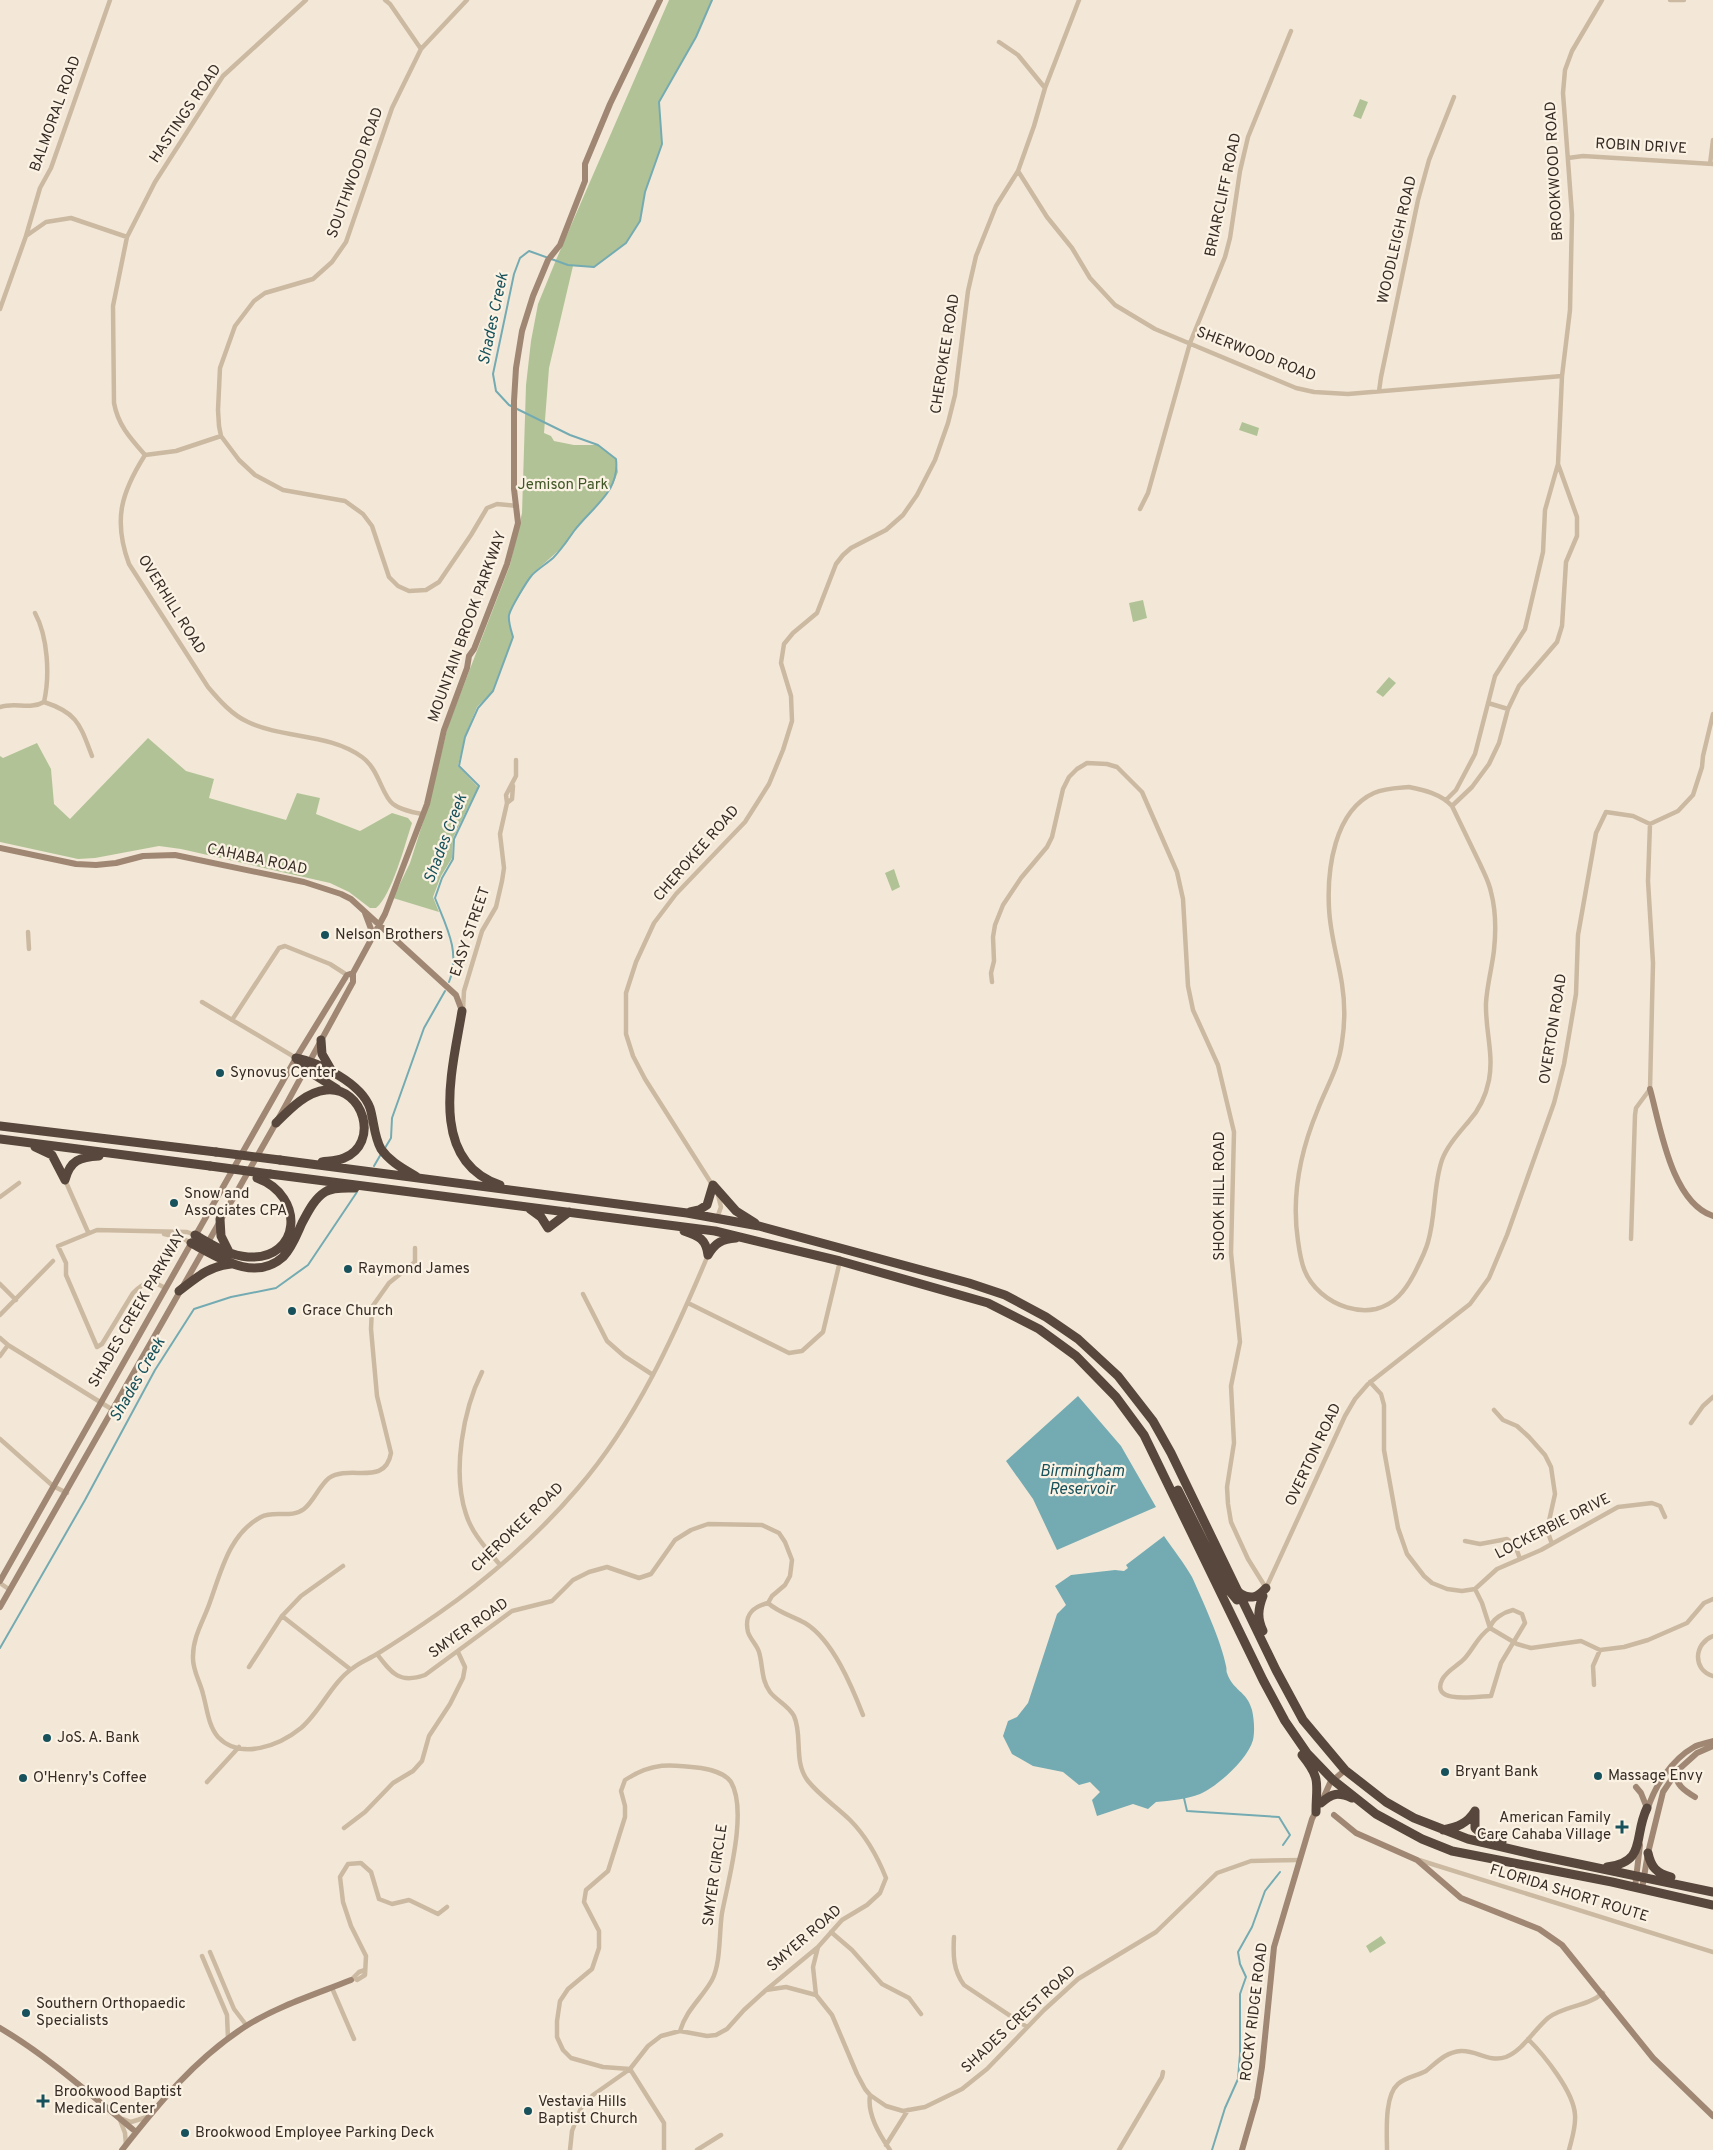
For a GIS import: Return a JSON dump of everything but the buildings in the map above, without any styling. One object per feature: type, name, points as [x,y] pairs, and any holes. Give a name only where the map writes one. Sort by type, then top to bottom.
[{"type":"highway","points":[[462,1010],[449,1091],[449,1119],[453,1138],[460,1152],[476,1173],[493,1183],[516,1191]]},
{"type":"highway","points":[[321,1040],[322,1054],[333,1073]]},
{"type":"highway","points":[[296,1058],[310,1061],[354,1086],[366,1098],[380,1147],[389,1160],[419,1178]]},
{"type":"highway","points":[[296,1058],[305,1069],[354,1100],[363,1115],[365,1125],[362,1142],[355,1152],[342,1159],[301,1163]]},
{"type":"highway","points":[[276,1123],[295,1104],[312,1094],[327,1090],[340,1091]]},
{"type":"highway","points":[[0,1126],[687,1213],[759,1226],[987,1289],[1005,1296],[1046,1317],[1078,1339],[1118,1376],[1153,1421],[1171,1453],[1303,1720],[1345,1770],[1386,1802],[1414,1818],[1468,1839],[1713,1892]]},
{"type":"highway","points":[[0,1139],[134,1157],[152,1165],[270,1174],[377,1186],[715,1231],[840,1261],[988,1303],[1040,1329],[1076,1356],[1116,1397],[1144,1435],[1178,1490],[1237,1611],[1240,1613],[1248,1612]]},
{"type":"highway","points":[[26,1143],[52,1155],[65,1180]]},
{"type":"highway","points":[[65,1180],[71,1164],[75,1160],[81,1157],[115,1154]]},
{"type":"highway","points":[[208,1169],[257,1178],[273,1185],[290,1209],[292,1223],[291,1239]]},
{"type":"highway","points":[[687,1213],[699,1210],[707,1205],[713,1185]]},
{"type":"highway","points":[[713,1185],[736,1211],[759,1226]]},
{"type":"highway","points":[[179,1291],[206,1270],[217,1266],[231,1264],[258,1268],[271,1264],[283,1256],[291,1239],[318,1197],[331,1189],[377,1186]]},
{"type":"highway","points":[[526,1206],[541,1217],[548,1228],[569,1212]]},
{"type":"highway","points":[[592,1215],[616,1215],[703,1224],[712,1222],[716,1218]]},
{"type":"highway","points":[[220,1219],[221,1236],[229,1253]]},
{"type":"highway","points":[[660,1224],[701,1238],[707,1246],[708,1255]]},
{"type":"highway","points":[[708,1255],[720,1241],[741,1237]]},
{"type":"highway","points":[[193,1239],[229,1253],[248,1257],[265,1256],[291,1239]]},
{"type":"highway","points":[[205,1245],[231,1264]]},
{"type":"highway","points":[[1144,1435],[1285,1722],[1307,1753],[1333,1780],[1376,1814],[1422,1839],[1452,1851],[1713,1905]]},
{"type":"highway","points":[[1227,1588],[1236,1600],[1239,1592]]},
{"type":"highway","points":[[1239,1592],[1250,1598],[1265,1592]]},
{"type":"highway","points":[[1265,1592],[1258,1611],[1260,1623],[1280,1667],[1289,1694]]},
{"type":"highway","points":[[1263,1680],[1265,1691],[1284,1729],[1314,1769],[1317,1777],[1316,1812]]},
{"type":"highway","points":[[1321,1803],[1330,1795],[1335,1794],[1343,1794],[1360,1801]]},
{"type":"highway","points":[[1597,1868],[1624,1864],[1633,1857],[1642,1820],[1647,1808]]},
{"type":"highway","points":[[1443,1830],[1461,1826],[1470,1819],[1475,1811],[1476,1828],[1483,1835],[1500,1840],[1510,1849]]},
{"type":"highway","points":[[1648,1852],[1652,1866],[1656,1871],[1688,1881],[1695,1888]]},
{"type":"main road","name":"MOUNTAIN BROOK PARKWAY","points":[[379,924],[427,804],[444,730],[467,668],[469,656],[474,649],[507,564],[518,523],[514,489],[514,401],[516,368],[522,331],[533,296],[548,260],[560,243],[586,181],[585,164],[606,113],[660,0]]},
{"type":"main road","name":"CAHABA ROAD","points":[[0,848],[76,864],[96,865],[116,863],[143,856],[175,855],[304,882],[341,894],[363,908],[456,995],[462,1010]]},
{"type":"main road","points":[[363,908],[371,930],[369,943]]},
{"type":"main road","name":"SHADES CREEK PARKWAY","points":[[0,1582],[296,1058],[350,974],[379,924]]},
{"type":"main road","name":"SHADES CREEK PARKWAY","points":[[0,1607],[67,1493],[179,1291],[276,1123],[353,982],[350,974]]},
{"type":"main road","points":[[1650,1089],[1672,1169],[1689,1198],[1713,1216]]},
{"type":"main road","points":[[1638,1888],[1647,1808],[1656,1788],[1671,1766],[1694,1747],[1713,1741]]},
{"type":"main road","points":[[1640,1875],[1648,1852],[1663,1792],[1677,1771],[1697,1753],[1713,1746]]},
{"type":"main road","name":"ROCKY RIDGE ROAD","points":[[1242,2150],[1257,2098],[1262,2067],[1274,1947],[1312,1819],[1333,1780],[1345,1770]]},
{"type":"main road","points":[[1677,1771],[1676,1778],[1678,1784],[1695,1797]]},
{"type":"main road","points":[[1636,1787],[1641,1793],[1647,1808]]},
{"type":"main road","points":[[1334,1815],[1356,1833],[1417,1860],[1461,1898],[1521,1921],[1550,1936],[1562,1945],[1603,1993],[1653,2058],[1713,2116]]},
{"type":"main road","points":[[124,2147],[184,2075],[228,2039],[247,2026],[352,1979]]},
{"type":"main road","points":[[0,2028],[21,2040],[42,2056],[136,2132]]},
{"type":"street","name":"BALMORAL ROAD","points":[[26,236],[40,188],[51,168],[110,0]]},
{"type":"street","name":"HASTINGS ROAD","points":[[127,237],[156,182],[223,76],[306,0]]},
{"type":"street","points":[[385,0],[390,4],[421,49]]},
{"type":"street","name":"SOUTHWOOD ROAD","points":[[221,436],[218,410],[220,368],[235,326],[254,301],[265,293],[313,279],[332,262],[346,242],[392,108],[421,49],[467,0]]},
{"type":"street","name":"CHEROKEE ROAD","points":[[716,1218],[722,1207],[721,1200],[645,1079],[633,1056],[626,1034],[626,993],[636,962],[654,923],[676,894],[745,822],[769,784],[792,721],[791,696],[781,662],[784,644],[793,633],[817,613],[836,564],[843,554],[886,530],[903,515],[917,495],[935,460],[948,423],[954,395],[968,291],[976,256],[996,206],[1018,171],[1045,88],[1079,0]]},
{"type":"street","name":"BROOKWOOD ROAD","points":[[1446,800],[1456,790],[1475,754],[1496,676],[1525,629],[1543,552],[1545,510],[1558,464],[1562,376],[1570,294],[1572,216],[1563,93],[1565,70],[1572,51],[1602,0]]},
{"type":"street","points":[[1670,0],[1684,0]]},
{"type":"street","name":"BRIARCLIFF ROAD","points":[[1140,509],[1148,493],[1190,343],[1230,238],[1240,171],[1248,138],[1260,104],[1291,31]]},
{"type":"street","points":[[999,42],[1018,55],[1045,88]]},
{"type":"street","name":"WOODLEIGH ROAD","points":[[1379,391],[1418,200],[1429,160],[1454,98]]},
{"type":"street","points":[[1711,164],[1713,140]]},
{"type":"street","name":"ROBIN DRIVE","points":[[1568,158],[1583,156],[1711,164]]},
{"type":"street","name":"SHERWOOD ROAD","points":[[1018,171],[1047,217],[1072,248],[1090,278],[1115,305],[1134,318],[1156,329],[1296,388],[1314,392],[1348,394],[1562,376]]},
{"type":"street","points":[[0,309],[26,236],[46,222],[71,218],[127,237],[113,306],[114,403],[117,417],[125,433],[145,455],[176,451],[221,436],[239,460],[255,475],[271,485],[283,490],[346,501],[354,506],[372,526],[389,577],[398,586],[409,591],[426,590],[439,582],[471,536],[487,508],[497,504],[517,506]]},
{"type":"street","name":"OVERHILL ROAD","points":[[145,455],[125,490],[120,510],[120,531],[123,547],[130,565],[208,687],[223,704],[247,722],[263,728],[332,742],[361,756],[372,767],[392,804],[407,811],[422,814]]},
{"type":"street","points":[[1452,806],[1472,787],[1489,764],[1499,743],[1508,709],[1519,686],[1557,642],[1562,626],[1566,562],[1577,536],[1578,518],[1558,464]]},
{"type":"street","points":[[34,614],[39,622],[47,662],[48,685],[44,702]]},
{"type":"street","points":[[0,707],[8,705],[35,707],[44,702],[62,708],[71,714],[82,730],[92,756]]},
{"type":"street","points":[[1488,702],[1508,709]]},
{"type":"street","points":[[1631,1239],[1635,1115],[1636,1108],[1650,1089],[1653,962],[1648,881],[1650,824],[1678,811],[1693,795],[1702,767],[1713,714]]},
{"type":"street","name":"EASY STREET","points":[[462,1010],[464,991],[482,931],[496,907],[502,881],[504,868],[500,834],[507,803],[506,794],[516,776],[516,760]]},
{"type":"street","name":"SHOOK HILL ROAD","points":[[992,982],[990,974],[994,961],[993,937],[995,925],[1004,904],[1021,878],[1047,847],[1052,837],[1064,789],[1069,777],[1087,763],[1107,764],[1117,767],[1142,792],[1177,872],[1183,899],[1188,986],[1193,1010],[1218,1065],[1234,1132],[1231,1253],[1240,1342],[1231,1386],[1234,1443],[1227,1487],[1228,1504],[1231,1522],[1265,1592]]},
{"type":"street","points":[[1409,787],[1423,789],[1446,800],[1452,806],[1491,888],[1495,916],[1494,949],[1486,1000],[1486,1026],[1491,1062],[1489,1082],[1476,1113],[1454,1140],[1443,1158],[1438,1176],[1429,1240],[1404,1292],[1382,1307],[1355,1310],[1334,1303],[1319,1292],[1302,1269],[1295,1209],[1300,1162],[1319,1106],[1341,1053],[1345,1023],[1342,986],[1329,908],[1329,885],[1335,846],[1347,818],[1358,804],[1373,794],[1409,787]]},
{"type":"street","name":"OVERTON ROAD","points":[[1248,1612],[1257,1605],[1265,1592],[1350,1406],[1370,1382],[1470,1304],[1489,1278],[1507,1235],[1554,1103],[1564,1064],[1576,994],[1578,935],[1596,833],[1606,812],[1633,816],[1650,824]]},
{"type":"street","points":[[28,932],[29,950]]},
{"type":"street","points":[[232,1020],[279,948],[285,946],[350,974]]},
{"type":"street","points":[[202,1002],[296,1058]]},
{"type":"street","points":[[65,1180],[88,1232]]},
{"type":"street","points":[[0,1197],[19,1182]]},
{"type":"street","points":[[165,1288],[158,1284],[145,1282],[139,1286],[102,1344],[98,1347],[66,1275],[66,1263],[58,1246],[88,1232],[97,1230],[187,1232],[193,1239]]},
{"type":"street","points":[[155,1232],[193,1239]]},
{"type":"street","points":[[207,1782],[239,1747],[229,1744],[218,1737],[210,1724],[192,1656],[196,1633],[209,1604],[222,1561],[237,1539],[252,1523],[263,1515],[293,1514],[304,1508],[328,1479],[341,1473],[376,1473],[389,1462],[391,1453],[377,1396],[372,1307],[389,1283],[415,1262],[415,1248]]},
{"type":"street","name":"CHEROKEE ROAD","points":[[239,1747],[264,1748],[284,1740],[303,1726],[350,1669],[377,1654],[440,1612],[500,1565],[579,1487],[613,1442],[653,1375],[688,1303],[708,1255]]},
{"type":"street","points":[[688,1303],[789,1353],[802,1351],[823,1332],[840,1261]]},
{"type":"street","points":[[0,1315],[53,1262]]},
{"type":"street","points":[[0,1284],[16,1300]]},
{"type":"street","points":[[583,1294],[607,1340],[624,1356],[653,1375]]},
{"type":"street","points":[[0,1338],[8,1345],[100,1402]]},
{"type":"street","points":[[0,1356],[8,1345]]},
{"type":"street","points":[[482,1372],[466,1418],[460,1460],[461,1498],[471,1525],[479,1539],[500,1565]]},
{"type":"street","points":[[1370,1382],[1381,1394],[1384,1404],[1384,1450],[1398,1528],[1407,1554],[1432,1583],[1448,1589],[1462,1591],[1475,1589],[1482,1603],[1490,1628],[1517,1644],[1531,1648],[1581,1641],[1600,1650],[1624,1647],[1648,1640],[1687,1622],[1704,1603],[1713,1599]]},
{"type":"street","points":[[1691,1423],[1703,1406],[1713,1397]]},
{"type":"street","name":"SHADES CREEK PARKWAY","points":[[100,1402],[113,1410]]},
{"type":"street","points":[[1494,1410],[1503,1420],[1517,1426],[1529,1437],[1545,1455],[1551,1467],[1555,1494],[1547,1530],[1552,1544]]},
{"type":"street","points":[[0,1440],[54,1486],[67,1493]]},
{"type":"street","name":"LOCKERBIE DRIVE","points":[[1475,1589],[1496,1569],[1552,1544],[1618,1507],[1652,1503],[1660,1506],[1665,1517]]},
{"type":"street","name":"SMYER ROAD","points":[[377,1654],[388,1670],[402,1679],[414,1679],[425,1675],[512,1611],[552,1601],[573,1580],[589,1572],[607,1567],[639,1578],[651,1574],[675,1540],[690,1530],[708,1524],[762,1525],[779,1534],[785,1542],[792,1560],[790,1576],[785,1585],[772,1596],[768,1603],[751,1610],[748,1617],[748,1633],[759,1652],[764,1683],[794,1717],[798,1731],[798,1756],[807,1781],[852,1822],[879,1860],[886,1878],[880,1893],[867,1906],[842,1920],[818,1947],[766,1990]]},
{"type":"street","points":[[1465,1541],[1480,1544],[1507,1540],[1515,1545],[1520,1558]]},
{"type":"street","points":[[249,1667],[282,1616],[301,1596],[343,1566]]},
{"type":"street","name":"SHADES CREEK PARKWAY","points":[[0,1582],[10,1590]]},
{"type":"street","points":[[768,1603],[776,1610],[806,1624],[821,1636],[854,1691],[863,1715]]},
{"type":"street","points":[[1518,1611],[1522,1614],[1525,1622],[1501,1663],[1491,1696],[1452,1698],[1444,1694],[1441,1687],[1442,1679],[1466,1657],[1481,1634],[1490,1628],[1491,1623],[1507,1612],[1518,1611]]},
{"type":"street","points":[[282,1616],[350,1669]]},
{"type":"street","points":[[1713,1636],[1704,1641],[1697,1659],[1703,1671],[1713,1676]]},
{"type":"street","points":[[1594,1685],[1594,1666],[1600,1650]]},
{"type":"street","points":[[344,1828],[365,1812],[393,1783],[413,1771],[422,1761],[429,1736],[450,1704],[463,1678],[465,1667],[458,1652]]},
{"type":"street","name":"SMYER CIRCLE","points":[[630,2069],[603,2067],[570,2058],[563,2050],[558,2037],[557,2020],[560,2002],[568,1989],[592,1969],[598,1948],[599,1930],[584,1902],[586,1890],[608,1871],[625,1816],[625,1806],[621,1791],[625,1780],[652,1767],[671,1764],[710,1769],[725,1775],[731,1782],[735,1793],[737,1818],[732,1875],[722,1914],[720,1943],[713,1979],[684,2018],[680,2031]]},
{"type":"street","name":"SHADES CREST ROAD","points":[[816,1995],[832,2015],[864,2089],[886,2106],[903,2111],[925,2107],[962,2090],[987,2069],[1027,2027],[1078,1979],[1156,1932],[1217,1873],[1251,1861],[1300,1860]]},
{"type":"street","name":"FLORIDA SHORT ROUTE","points":[[1417,1860],[1713,1952]]},
{"type":"street","points":[[352,1979],[359,1972],[365,1970],[366,1956],[351,1926],[343,1902],[340,1877],[348,1864],[361,1863],[371,1872],[379,1898],[392,1904],[409,1900],[438,1914],[447,1907]]},
{"type":"street","points":[[831,1932],[852,1950],[882,1984],[908,1998],[921,2014]]},
{"type":"street","points":[[954,1937],[953,1956],[958,1976],[964,1985],[1027,2027]]},
{"type":"street","points":[[570,2150],[572,2131],[581,2108],[593,2095],[630,2069],[648,2046],[661,2036],[680,2031],[707,2036],[716,2035],[728,2029],[744,2010],[766,1990],[786,1987],[816,1995],[813,1967],[818,1947]]},
{"type":"street","points":[[210,1952],[234,2009],[247,2026]]},
{"type":"street","points":[[202,1956],[227,2015],[228,2039]]},
{"type":"street","points":[[332,1988],[354,2039]]},
{"type":"street","points":[[1387,2150],[1389,2105],[1399,2082],[1424,2072],[1444,2056],[1461,2050],[1470,2051],[1487,2058],[1508,2056],[1550,2017],[1595,2000],[1603,1993]]},
{"type":"street","points":[[1528,2039],[1538,2048],[1563,2084],[1575,2112],[1575,2127],[1569,2150]]},
{"type":"street","points":[[630,2069],[664,2123],[664,2150]]},
{"type":"street","points":[[1119,2150],[1162,2077],[1163,2072]]},
{"type":"street","points":[[870,2095],[868,2106],[880,2136],[890,2150]]},
{"type":"street","points":[[886,2145],[908,2110]]},
{"type":"street","points":[[120,2118],[131,2122],[149,2117]]},
{"type":"street","points":[[120,2118],[125,2133],[124,2147]]},
{"type":"street","points":[[697,2150],[721,2135]]},
{"type":"green space","name":"Jemison Park","points":[[669,0],[712,0],[696,37],[659,102],[662,144],[645,192],[640,221],[626,243],[594,267],[573,266],[549,368],[544,433],[551,436],[554,441],[574,445],[598,445],[616,459],[618,472],[611,489],[574,531],[566,544],[531,575],[509,614],[513,637],[493,691],[477,707],[465,736],[458,766],[478,787],[453,838],[452,858],[441,876],[433,897],[439,912],[393,898],[410,863],[429,803],[448,726],[510,565],[522,513],[526,385],[531,341],[538,304]]},
{"type":"green space","points":[[1360,99],[1368,102],[1361,119],[1353,116]]},
{"type":"green space","points":[[1242,422],[1259,428],[1257,436],[1239,430]]},
{"type":"green space","points":[[1143,600],[1147,618],[1133,622],[1129,603]]},
{"type":"green space","points":[[1389,677],[1396,683],[1383,697],[1376,692]]},
{"type":"green space","points":[[148,738],[186,771],[214,779],[209,798],[286,820],[297,793],[320,798],[316,814],[360,831],[392,813],[408,818],[412,823],[406,843],[393,881],[382,901],[376,908],[370,908],[349,892],[330,883],[181,849],[159,846],[95,858],[78,859],[0,842],[0,756],[3,758],[37,743],[51,769],[54,804],[70,819]]},
{"type":"green space","points":[[894,869],[900,887],[892,891],[885,873]]},
{"type":"green space","points":[[1381,1936],[1386,1943],[1370,1953],[1366,1946]]},
{"type":"water","name":"Birmingham Reservoir","points":[[1078,1396],[1121,1446],[1156,1507],[1057,1550],[1033,1499],[1006,1461]]},
{"type":"water","points":[[1164,1536],[1192,1577],[1216,1634],[1230,1679],[1250,1704],[1254,1721],[1253,1740],[1239,1763],[1215,1785],[1200,1794],[1178,1800],[1156,1802],[1148,1809],[1133,1804],[1097,1816],[1092,1800],[1100,1792],[1090,1782],[1079,1785],[1063,1772],[1033,1766],[1012,1754],[1003,1736],[1008,1721],[1017,1717],[1028,1703],[1057,1614],[1066,1605],[1055,1586],[1071,1575],[1115,1570],[1124,1571],[1128,1568],[1126,1565]]},
{"type":"waterway","name":"Shades Creek","points":[[449,982],[452,971],[453,950],[451,939],[435,898],[442,878],[453,859],[454,839],[479,786],[459,766],[465,737],[478,708],[493,691],[513,637],[509,615],[516,600],[532,575],[556,555],[581,522],[603,498],[614,481],[616,471],[616,459],[598,445],[570,435],[509,405],[496,391],[493,374],[514,274],[520,258],[529,251],[568,265],[594,267],[626,243],[640,221],[645,192],[662,144],[659,102],[696,37],[712,0]]},
{"type":"waterway","name":"Shades Creek","points":[[385,1148],[391,1138],[392,1118],[424,1028],[445,991]]},
{"type":"waterway","name":"Shades Creek","points":[[374,1166],[381,1154]]},
{"type":"waterway","name":"Shades Creek","points":[[0,1648],[85,1500],[155,1370],[194,1309],[231,1297],[276,1288],[308,1265],[357,1192]]},
{"type":"waterway","points":[[1184,1798],[1187,1811],[1279,1817],[1290,1835],[1283,1845]]},
{"type":"waterway","points":[[1212,2150],[1225,2108],[1238,2079],[1240,1994],[1246,1977],[1240,1964],[1238,1952],[1252,1927],[1265,1891],[1280,1872]]},
{"type":"place","name":"Nelson Brothers","points":[[325,935]]},
{"type":"place","name":"Synovus Center","points":[[220,1073]]},
{"type":"place","name":"Snow and Associates CPA","points":[[174,1203]]},
{"type":"place","name":"Raymond James","points":[[348,1269]]},
{"type":"place","name":"Grace Church","points":[[292,1311]]},
{"type":"place","name":"JoS. A. Bank","points":[[47,1738]]},
{"type":"place","name":"Bryant Bank","points":[[1445,1772]]},
{"type":"place","name":"Massage Envy","points":[[1598,1776]]},
{"type":"place","name":"O'Henry's Coffee","points":[[23,1778]]},
{"type":"place","name":"American Family Care Cahaba Village","points":[[1622,1827]]},
{"type":"place","name":"Southern Orthopaedic Specialists","points":[[26,2013]]},
{"type":"place","name":"Brookwood Baptist Medical Center","points":[[43,2101]]},
{"type":"place","name":"Vestavia Hills Baptist Church","points":[[528,2111]]},
{"type":"place","name":"Brookwood Employee Parking Deck","points":[[185,2133]]}]
